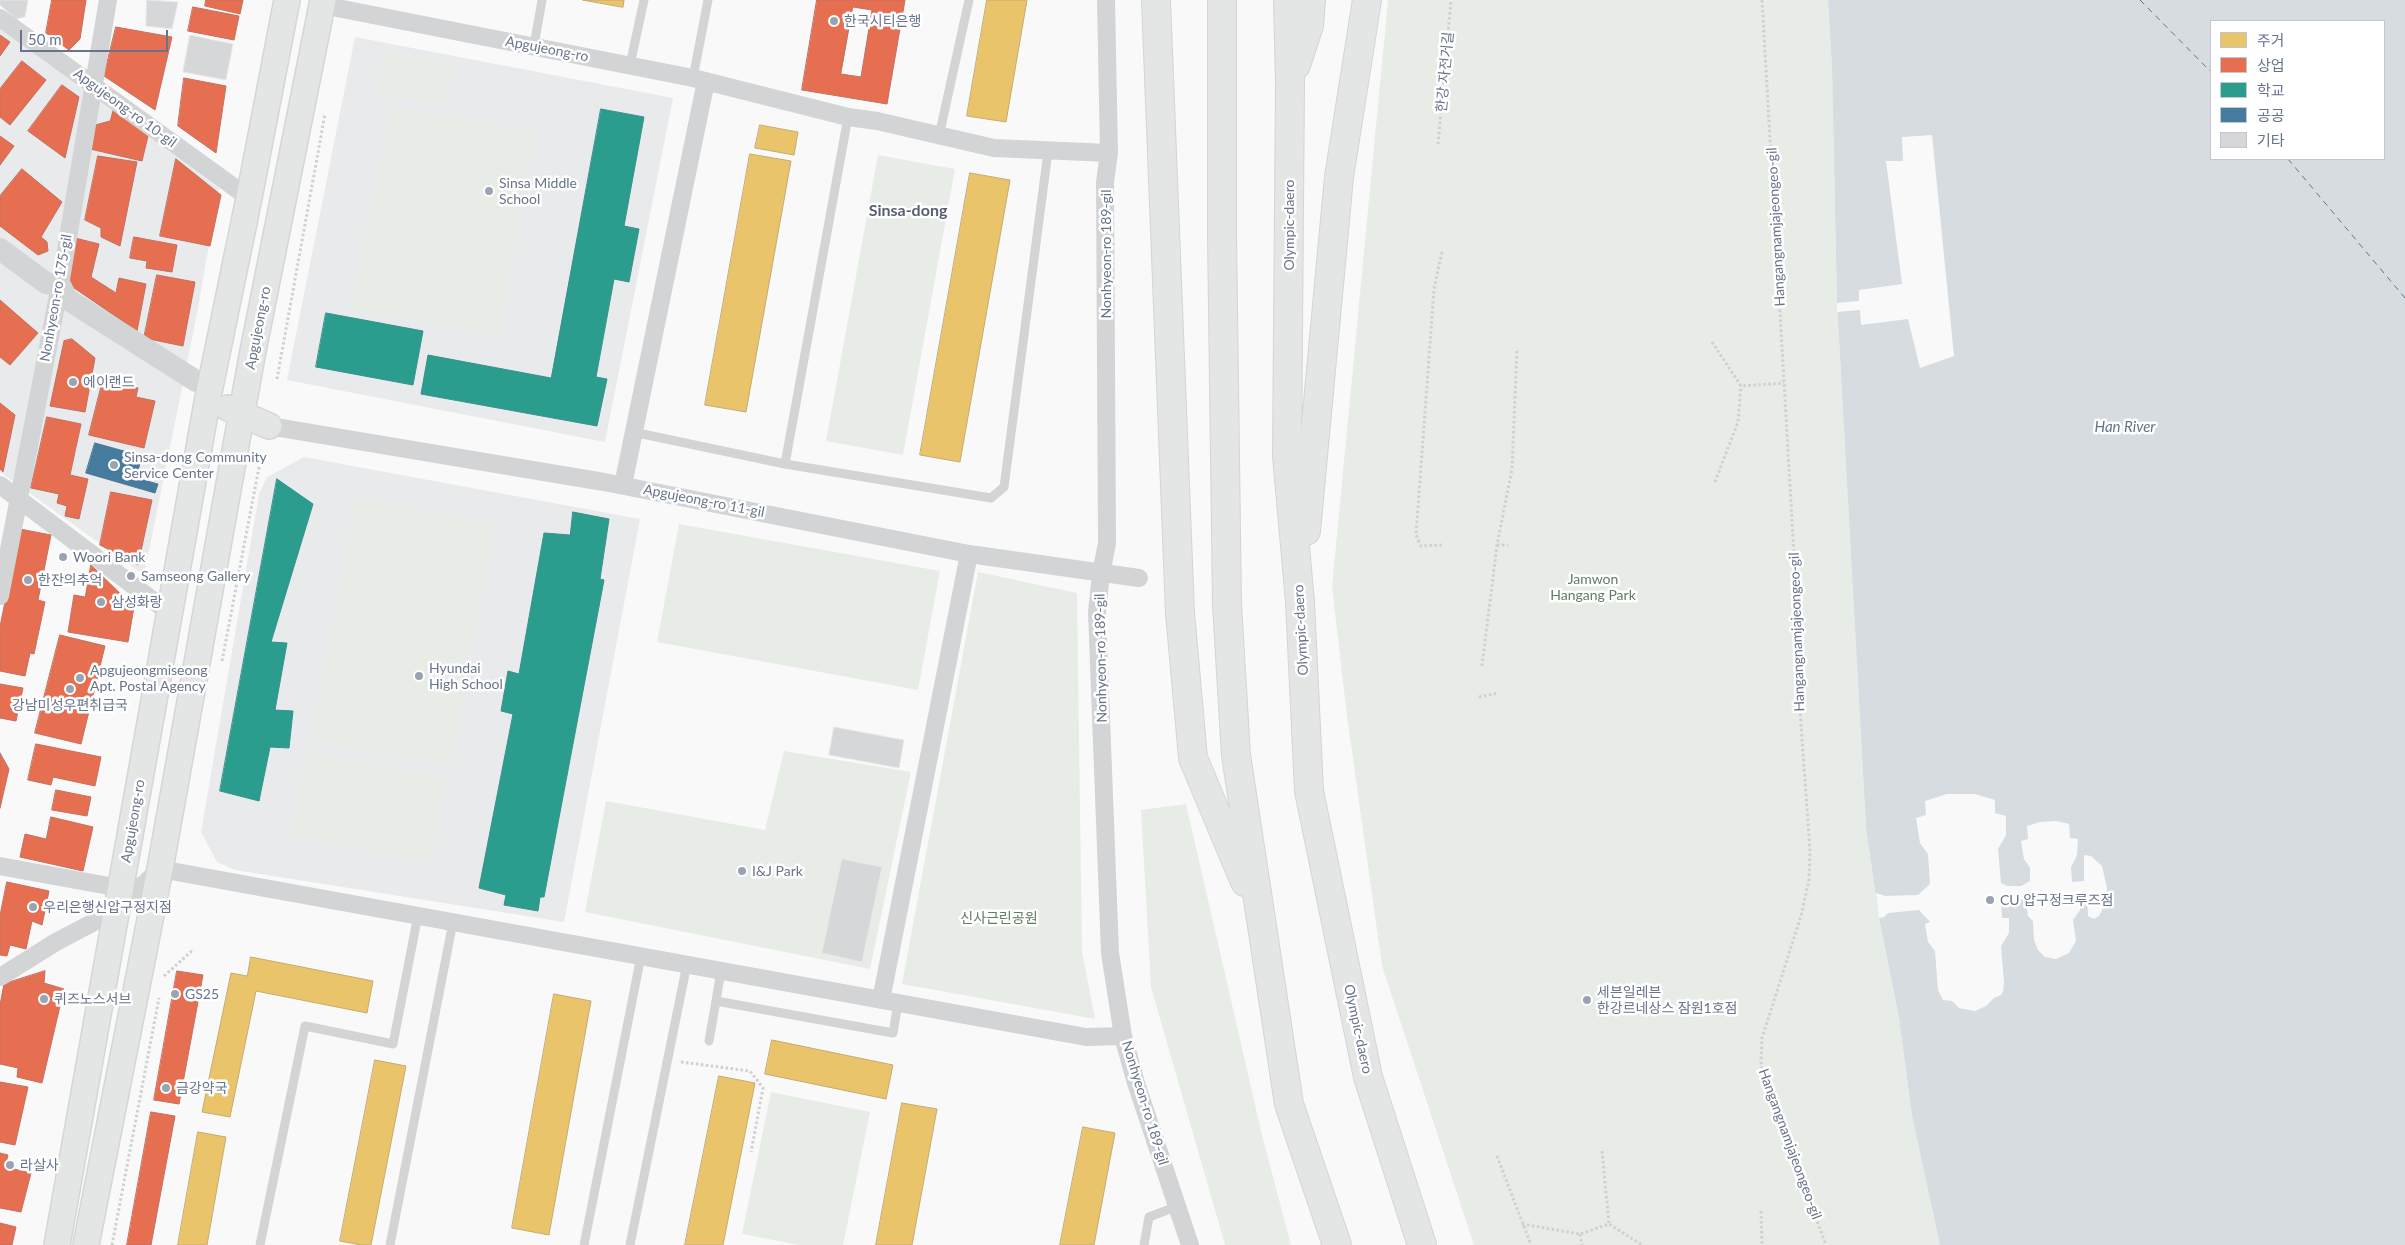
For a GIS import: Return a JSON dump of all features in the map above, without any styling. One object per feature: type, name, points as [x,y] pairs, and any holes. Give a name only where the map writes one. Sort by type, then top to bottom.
[{"type":"highway","points":[[1156,0],[1180,613],[1193,758],[1262,921]]},
{"type":"highway","points":[[1222,0],[1222,234],[1227,605],[1236,755],[1289,1104],[1337,1245]]},
{"type":"highway","name":"Olympic-daero","points":[[1288,0],[1290,83],[1287,456],[1300,602],[1309,791],[1368,1077],[1422,1245]]},
{"type":"highway","points":[[1290,83],[1310,25],[1311,0]]},
{"type":"highway","points":[[1300,602],[1339,177],[1367,0]]},
{"type":"main road","name":"Apgujeong-ro","points":[[57,1245],[171,614],[202,389],[249,198],[286,0]]},
{"type":"main road","points":[[294,0],[323,3]]},
{"type":"main road","name":"Apgujeong-ro","points":[[86,1245],[160,869],[241,415],[323,3]]},
{"type":"main road","points":[[202,389],[241,415],[269,426]]},
{"type":"street","name":"Nonhyeon-ro 175-gil","points":[[0,596],[60,285],[108,0]]},
{"type":"street","name":"Nonhyeon-ro 189-gil","points":[[1106,0],[1109,153],[1105,182],[1107,543],[1100,574],[1097,612],[1110,953],[1123,1036],[1136,1083],[1190,1245]]},
{"type":"street","name":"Apgujeong-ro","points":[[323,3],[700,79],[848,117],[877,121],[994,148],[1048,152],[1109,153]]},
{"type":"street","name":"Apgujeong-ro 10-gil","points":[[0,18],[249,198]]},
{"type":"street","points":[[622,485],[634,432],[700,79]]},
{"type":"street","points":[[0,249],[46,283],[60,285],[67,299],[202,389]]},
{"type":"street","name":"Apgujeong-ro 11-gil","points":[[269,426],[622,485],[969,554],[1139,578]]},
{"type":"street","points":[[0,485],[171,614]]},
{"type":"street","points":[[889,1002],[969,554]]},
{"type":"street","points":[[0,866],[118,900]]},
{"type":"street","points":[[118,900],[160,869]]},
{"type":"street","points":[[0,977],[56,942],[160,869],[1086,1038],[1123,1036]]},
{"type":"lane","points":[[534,46],[542,0]]},
{"type":"lane","points":[[630,65],[644,0]]},
{"type":"lane","points":[[700,79],[708,0]]},
{"type":"lane","points":[[939,136],[969,0]]},
{"type":"lane","points":[[785,464],[848,117]]},
{"type":"lane","points":[[634,432],[785,464],[990,498],[1004,487],[1048,152]]},
{"type":"lane","points":[[260,1245],[305,1026],[394,1044],[418,915]]},
{"type":"lane","points":[[390,1245],[453,922]]},
{"type":"lane","points":[[584,1245],[641,956]]},
{"type":"lane","points":[[630,1245],[687,964]]},
{"type":"lane","points":[[709,1040],[721,971]]},
{"type":"lane","points":[[716,1001],[892,1033],[889,1002]]},
{"type":"lane","points":[[1144,1245],[1149,1217],[1178,1206]]},
{"type":"path","name":"한강 자전거길","points":[[1438,144],[1451,0]]},
{"type":"path","name":"Hangangnamjajeongeo-gil","points":[[1762,0],[1810,867],[1801,916],[1762,1038],[1760,1064],[1765,1083],[1826,1245]]},
{"type":"path","points":[[277,379],[326,109]]},
{"type":"path","points":[[1442,252],[1434,289],[1416,535],[1422,546],[1443,545]]},
{"type":"path","points":[[1712,342],[1740,386],[1738,422],[1715,482]]},
{"type":"path","points":[[1482,666],[1497,545],[1512,469],[1517,350]]},
{"type":"path","points":[[1740,386],[1784,382]]},
{"type":"path","points":[[221,666],[260,462]]},
{"type":"path","points":[[1497,545],[1508,545]]},
{"type":"path","points":[[1479,697],[1498,693]]},
{"type":"path","points":[[164,976],[194,949]]},
{"type":"path","points":[[162,986],[165,967]]},
{"type":"path","points":[[112,1245],[160,995]]},
{"type":"path","points":[[680,1062],[750,1071],[763,1088],[751,1152]]},
{"type":"path","points":[[1602,1151],[1609,1224]]},
{"type":"path","points":[[1497,1156],[1530,1245]]},
{"type":"path","points":[[1761,1211],[1762,1245]]},
{"type":"path","points":[[1522,1224],[1580,1234],[1609,1224]]},
{"type":"path","points":[[1609,1224],[1642,1245]]},
{"type":"path","points":[[1580,1234],[1582,1245]]},
{"type":"shaded area","points":[[0,29],[219,188],[196,319],[144,575],[0,472]]},
{"type":"shaded area","name":"Sinsa Middle School","points":[[355,37],[673,98],[605,442],[287,380]]},
{"type":"shaded area","name":"Hyundai High School","points":[[304,457],[640,519],[564,922],[235,870],[217,862],[201,832],[259,494],[267,477]]},
{"type":"green space","name":"Jamwon Hangang Park","points":[[1388,0],[1828,0],[1832,69],[1837,303],[1866,828],[1879,918],[1899,1018],[1912,1116],[1940,1245],[1474,1245],[1382,966],[1347,716],[1332,587]]},
{"type":"green space","points":[[386,52],[453,64],[445,106],[378,94]]},
{"type":"green space","points":[[392,106],[535,134],[498,335],[350,309]]},
{"type":"green space","points":[[878,155],[955,169],[903,455],[826,441]]},
{"type":"green space","points":[[357,499],[494,524],[451,764],[310,742]]},
{"type":"green space","points":[[679,524],[940,571],[918,690],[657,642]]},
{"type":"green space","name":"신사근린공원","points":[[978,572],[1077,593],[1082,951],[1095,1019],[902,984]]},
{"type":"green space","name":"I&J Park","points":[[784,751],[911,772],[870,969],[585,912],[606,801],[765,830]]},
{"type":"green space","points":[[306,753],[446,778],[431,862],[291,837]]},
{"type":"green space","points":[[1186,804],[1262,1135],[1291,1245],[1225,1245],[1151,987],[1141,810]]},
{"type":"green space","points":[[771,1092],[870,1112],[843,1245],[799,1245],[742,1234]]},
{"type":"water","name":"Han River","points":[[1828,0],[2405,0],[2405,1245],[1940,1245],[1912,1116],[1899,1018],[1879,918],[1866,828],[1837,303],[1832,69]]},
{"type":"pier","points":[[1932,135],[1954,356],[1920,368],[1908,319],[1861,325],[1860,310],[1837,312],[1837,303],[1859,301],[1859,290],[1902,284],[1886,161],[1903,161],[1902,137]]},
{"type":"pier","points":[[1947,794],[1975,794],[1995,800],[1995,813],[2006,816],[2006,835],[1998,849],[2001,883],[2007,886],[2021,886],[2030,881],[2030,868],[2024,859],[2021,841],[2028,839],[2027,826],[2040,822],[2056,821],[2069,824],[2070,838],[2078,839],[2077,855],[2071,867],[2072,882],[2084,881],[2084,855],[2091,856],[2102,866],[2107,888],[2104,906],[2099,916],[2094,919],[2088,916],[2087,892],[2074,894],[2074,900],[2079,901],[2080,910],[2073,920],[2076,941],[2069,953],[2056,959],[2045,957],[2038,950],[2034,940],[2033,921],[2028,916],[2026,904],[2031,901],[2026,899],[2001,902],[2002,918],[2009,918],[2009,933],[2001,946],[2003,992],[1986,1006],[1975,1011],[1959,1008],[1952,1001],[1943,1000],[1938,990],[1935,951],[1928,942],[1925,924],[1930,922],[1919,910],[1888,913],[1884,917],[1879,918],[1876,893],[1885,896],[1918,895],[1930,884],[1928,854],[1920,843],[1916,818],[1926,815],[1925,801]]},
{"type":"building: 주거","points":[[583,0],[624,0],[623,7]]},
{"type":"building: 주거","points":[[987,0],[1027,0],[1006,122],[967,116]]},
{"type":"building: 주거","points":[[760,125],[798,132],[794,155],[755,148]]},
{"type":"building: 주거","points":[[750,154],[791,161],[746,412],[705,405]]},
{"type":"building: 주거","points":[[970,173],[1010,180],[960,462],[920,455]]},
{"type":"building: 주거","points":[[251,957],[373,981],[367,1013],[256,991],[230,1117],[202,1112],[231,973],[247,976]]},
{"type":"building: 주거","points":[[554,994],[591,1001],[549,1235],[512,1228]]},
{"type":"building: 주거","points":[[772,1040],[893,1065],[886,1099],[765,1074]]},
{"type":"building: 주거","points":[[375,1060],[406,1066],[371,1245],[361,1245],[340,1241]]},
{"type":"building: 주거","points":[[719,1076],[755,1083],[723,1245],[685,1245]]},
{"type":"building: 주거","points":[[902,1103],[937,1109],[912,1245],[876,1245]]},
{"type":"building: 주거","points":[[1083,1127],[1115,1133],[1094,1245],[1060,1245]]},
{"type":"building: 주거","points":[[198,1132],[226,1137],[207,1245],[178,1245]]},
{"type":"building: 상업","points":[[52,0],[86,0],[80,39],[69,50],[46,33]]},
{"type":"building: 상업","points":[[206,0],[243,0],[240,14],[205,6]]},
{"type":"building: 상업","points":[[817,0],[905,0],[887,104],[802,90]],"holes":[[[853,7],[872,10],[861,77],[841,74]]]},
{"type":"building: 상업","points":[[193,7],[239,16],[234,40],[188,31]]},
{"type":"building: 상업","points":[[116,27],[172,37],[155,110],[104,76]]},
{"type":"building: 상업","points":[[0,35],[10,42],[0,56]]},
{"type":"building: 상업","points":[[22,61],[46,80],[10,125],[0,117],[0,89]]},
{"type":"building: 상업","points":[[184,78],[226,86],[216,153],[178,126]]},
{"type":"building: 상업","points":[[62,85],[79,97],[65,158],[28,131]]},
{"type":"building: 상업","points":[[114,108],[148,136],[142,161],[90,149],[95,125],[110,121]]},
{"type":"building: 상업","points":[[0,136],[14,146],[0,165]]},
{"type":"building: 상업","points":[[98,156],[137,162],[120,246],[101,237],[101,228],[85,220]]},
{"type":"building: 상업","points":[[176,159],[221,195],[210,246],[160,236]]},
{"type":"building: 상업","points":[[22,169],[62,202],[41,237],[47,242],[48,251],[38,255],[0,226],[0,196]]},
{"type":"building: 상업","points":[[134,237],[177,245],[172,272],[146,268],[147,261],[130,258]]},
{"type":"building: 상업","points":[[75,238],[99,244],[91,277],[116,293],[119,278],[146,284],[137,331],[64,281]]},
{"type":"building: 상업","points":[[157,275],[195,282],[183,346],[144,338]]},
{"type":"building: 상업","points":[[0,300],[38,333],[10,365],[0,357]]},
{"type":"building: 상업","name":"에이랜드","points":[[72,339],[95,358],[85,412],[50,406],[64,341]]},
{"type":"building: 상업","points":[[103,380],[138,388],[136,397],[155,401],[144,448],[89,435]]},
{"type":"building: 상업","points":[[0,403],[15,415],[3,472],[0,469]]},
{"type":"building: 상업","points":[[47,417],[81,424],[70,475],[88,479],[79,519],[65,516],[67,506],[57,503],[59,494],[31,488]]},
{"type":"building: 상업","points":[[111,492],[152,500],[138,565],[100,545]]},
{"type":"building: 상업","points":[[20,529],[51,535],[38,600],[45,602],[34,654],[30,653],[25,676],[0,671],[0,627]]},
{"type":"building: 상업","name":"삼성화랑","points":[[91,565],[134,607],[128,642],[68,632],[74,595],[85,597]]},
{"type":"building: 상업","name":"강남미성우편취급국","points":[[60,635],[105,646],[81,744],[35,733]]},
{"type":"building: 상업","points":[[0,684],[23,688],[16,721],[0,718]]},
{"type":"building: 상업","points":[[36,744],[101,757],[95,786],[53,777],[51,785],[28,780]]},
{"type":"building: 상업","points":[[0,753],[9,769],[0,808]]},
{"type":"building: 상업","points":[[56,790],[91,797],[87,816],[52,810]]},
{"type":"building: 상업","points":[[51,817],[93,827],[83,871],[20,857],[25,834],[46,839]]},
{"type":"building: 상업","points":[[7,882],[49,891],[42,925],[32,921],[26,949],[10,945],[7,956],[0,955],[0,916]]},
{"type":"building: 상업","points":[[45,971],[44,983],[64,989],[42,1083],[17,1077],[18,1068],[0,1064],[0,1005],[4,984]]},
{"type":"building: 상업","points":[[177,971],[203,975],[179,1104],[154,1100]]},
{"type":"building: 상업","points":[[0,1082],[28,1087],[15,1145],[0,1142]]},
{"type":"building: 상업","points":[[151,1112],[175,1116],[151,1245],[127,1245]]},
{"type":"building: 상업","points":[[0,1153],[8,1155],[5,1167],[31,1173],[21,1212],[0,1208]]},
{"type":"building: 상업","points":[[0,1223],[16,1227],[12,1245],[0,1245]]},
{"type":"building: 학교","points":[[601,109],[644,117],[624,226],[639,229],[629,282],[614,279],[596,377],[607,379],[597,426],[421,394],[428,355],[551,378]]},
{"type":"building: 학교","points":[[326,313],[423,331],[413,385],[316,367]]},
{"type":"building: 학교","points":[[277,479],[313,504],[271,642],[287,643],[275,710],[293,711],[289,748],[270,747],[259,801],[220,791]]},
{"type":"building: 학교","points":[[573,512],[609,519],[600,579],[604,580],[544,897],[540,897],[538,911],[504,905],[506,895],[479,888],[513,714],[501,711],[508,671],[519,674],[544,533],[570,535]]},
{"type":"building: 공공","name":"Sinsa-dong Community Service Center","points":[[95,443],[142,456],[136,478],[158,484],[155,493],[86,473]]},
{"type":"building: 기타","points":[[0,0],[28,0],[25,17],[16,19],[0,5]]},
{"type":"building: 기타","points":[[147,0],[178,2],[172,29],[146,26]]},
{"type":"building: 기타","points":[[190,35],[233,44],[226,80],[183,72]]},
{"type":"building: 기타","points":[[834,727],[904,740],[899,768],[829,755]]},
{"type":"building: 기타","points":[[842,859],[882,867],[862,962],[822,953]]},
{"type":"ferry route","points":[[2140,0],[2210,71]]},
{"type":"ferry route","points":[[2289,160],[2405,298]]},
{"type":"place","name":"한국시티은행","points":[[834,21]]},
{"type":"place","name":"Sinsa Middle School","points":[[489,191]]},
{"type":"place","name":"에이랜드","points":[[73,382]]},
{"type":"place","name":"Sinsa-dong Community Service Center","points":[[114,465]]},
{"type":"place","name":"Woori Bank","points":[[63,557]]},
{"type":"place","name":"Samseong Gallery","points":[[131,576]]},
{"type":"place","name":"한잔의추억","points":[[28,580]]},
{"type":"place","name":"삼성화랑","points":[[101,602]]},
{"type":"place","name":"Hyundai High School","points":[[419,676]]},
{"type":"place","name":"Apgujeongmiseong Apt. Postal Agency","points":[[80,678]]},
{"type":"place","name":"강남미성우편취급국","points":[[70,689]]},
{"type":"place","name":"I&J Park","points":[[742,871]]},
{"type":"place","name":"CU 압구정크루즈점","points":[[1990,900]]},
{"type":"place","name":"우리은행신압구정지점","points":[[33,907]]},
{"type":"place","name":"GS25","points":[[175,994]]},
{"type":"place","name":"퀴즈노스서브","points":[[44,999]]},
{"type":"place","name":"세븐일레븐 한강르네상스 잠원1호점","points":[[1587,1000]]},
{"type":"place","name":"금강약국","points":[[166,1088]]},
{"type":"place","name":"라살사","points":[[10,1165]]},
{"type":"district","name":"Sinsa-dong","points":[[908,211]]}]
